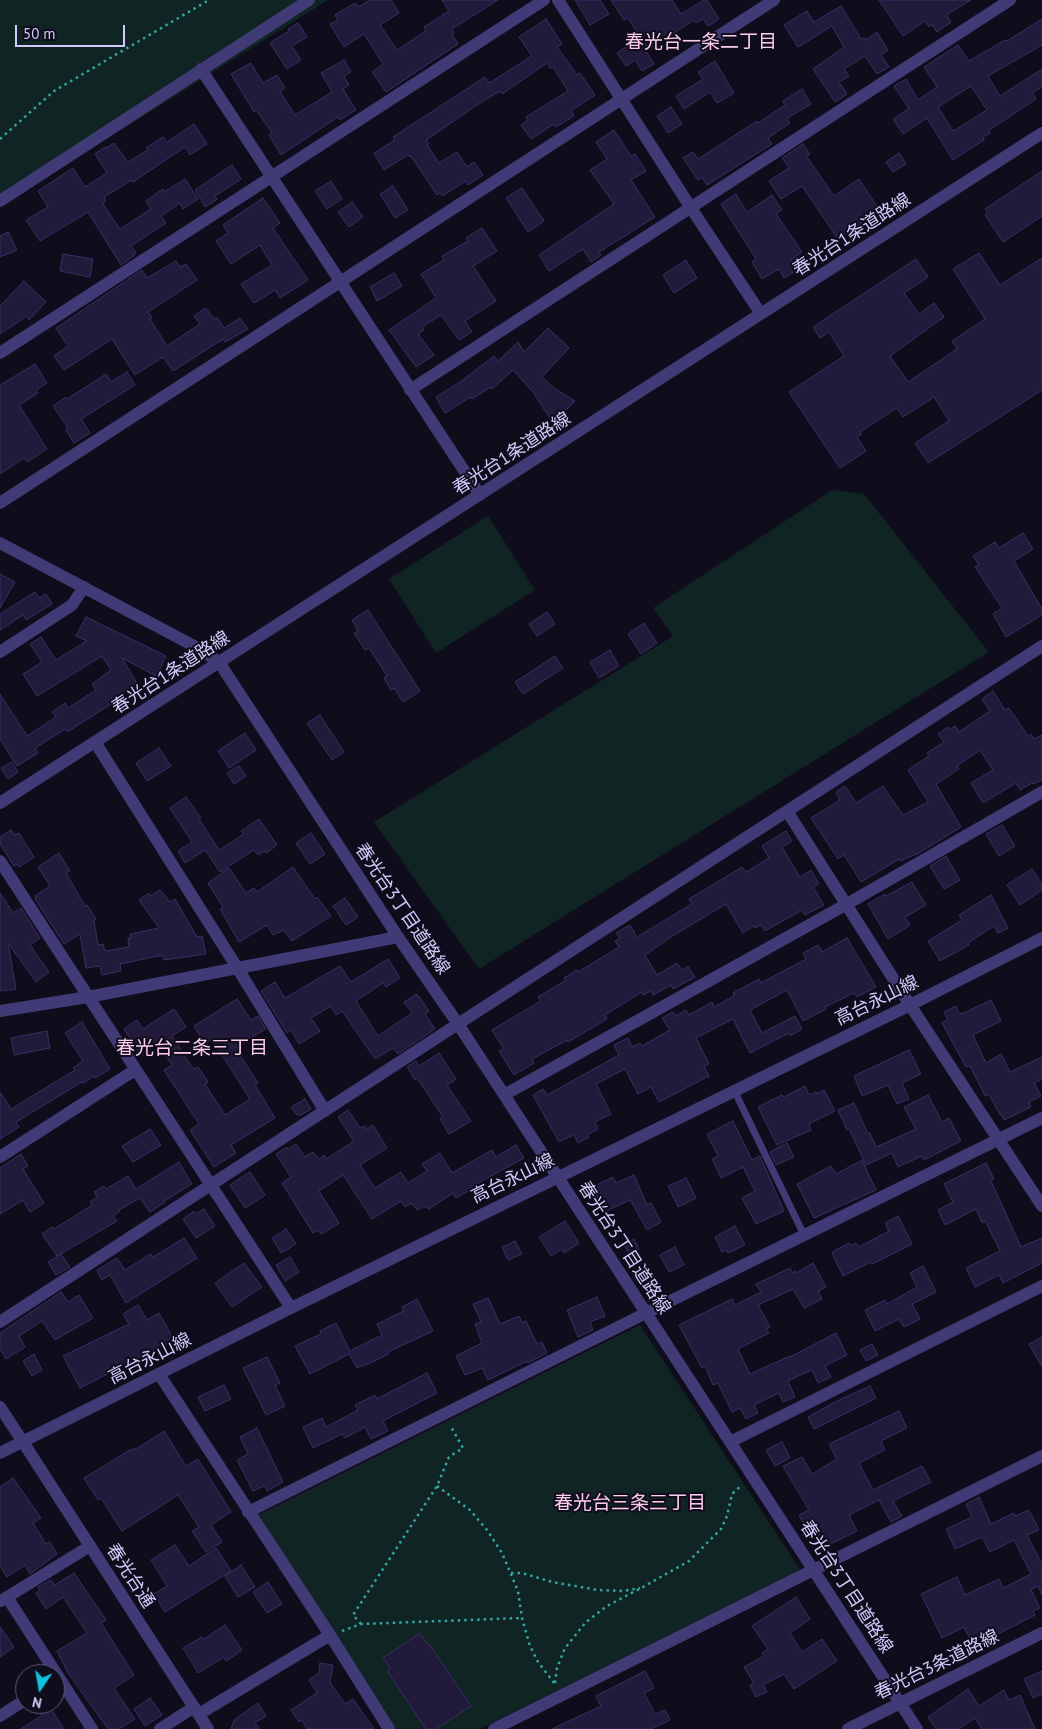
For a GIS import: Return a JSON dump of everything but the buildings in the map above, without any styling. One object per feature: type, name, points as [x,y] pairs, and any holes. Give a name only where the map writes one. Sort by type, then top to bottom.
[{"type":"street","points":[[0,200],[309,0]]},
{"type":"street","points":[[0,353],[544,0]]},
{"type":"street","points":[[558,0],[761,314]]},
{"type":"street","points":[[0,503],[774,0]]},
{"type":"street","points":[[410,390],[1010,0]]},
{"type":"street","points":[[201,69],[480,495]]},
{"type":"street","name":"春光台1条道路線","points":[[0,803],[1042,133]]},
{"type":"street","points":[[0,543],[196,647],[219,662]]},
{"type":"street","points":[[0,652],[72,605],[84,587]]},
{"type":"street","points":[[0,1322],[1042,646]]},
{"type":"street","name":"春光台3丁目道路線","points":[[219,662],[398,937],[458,1024],[916,1729]]},
{"type":"street","points":[[95,742],[238,968],[325,1111]]},
{"type":"street","points":[[504,1095],[847,904],[1042,792]]},
{"type":"street","points":[[787,811],[910,1005],[1000,1139],[1042,1206]]},
{"type":"street","points":[[0,861],[291,1308]]},
{"type":"street","points":[[0,1011],[88,997],[398,937]]},
{"type":"street","name":"高台永山線","points":[[0,1453],[556,1177],[910,1005],[1042,938]]},
{"type":"street","points":[[0,1157],[135,1070]]},
{"type":"street","points":[[248,1512],[1042,1118]]},
{"type":"street","points":[[730,1442],[1042,1286]]},
{"type":"street","points":[[159,1374],[330,1635],[389,1729]]},
{"type":"street","name":"春光台通","points":[[0,1407],[208,1729]]},
{"type":"street","points":[[494,1729],[1042,1456]]},
{"type":"street","points":[[46,1664],[3,1600],[90,1546]]},
{"type":"street","name":"春光台3条道路線","points":[[848,1729],[1042,1633]]},
{"type":"street","points":[[160,1729],[196,1711],[330,1635]]},
{"type":"street","points":[[65,1691],[92,1729]]},
{"type":"street","points":[[0,1716],[15,1706]]},
{"type":"lane","points":[[734,1090],[804,1235]]},
{"type":"path","points":[[0,139],[54,91],[209,0]]},
{"type":"path","points":[[361,1624],[353,1616],[437,1486],[449,1457],[463,1448],[444,1415]]},
{"type":"path","points":[[555,1683],[557,1668],[565,1648],[586,1622],[598,1611],[689,1561],[721,1529],[727,1516],[732,1494],[752,1476]]},
{"type":"path","points":[[437,1486],[470,1510],[487,1530],[502,1553],[518,1591],[522,1618],[530,1646],[538,1662],[555,1683],[562,1696]]},
{"type":"path","points":[[511,1574],[522,1573],[552,1582],[598,1590],[624,1591],[644,1587]]},
{"type":"path","points":[[330,1635],[361,1624],[522,1618]]},
{"type":"green space","points":[[0,0],[328,0],[0,206]]},
{"type":"green space","points":[[832,490],[864,494],[989,652],[479,969],[374,822],[673,636],[653,608]]},
{"type":"green space","points":[[488,516],[535,590],[436,653],[389,579]]},
{"type":"green space","points":[[640,1325],[801,1571],[480,1729],[394,1729],[256,1516]]},
{"type":"district","name":"春光台一条二丁目","points":[[701,43]]},
{"type":"district","name":"春光台二条三丁目","points":[[192,1049]]},
{"type":"district","name":"春光台三条三丁目","points":[[630,1504]]}]
